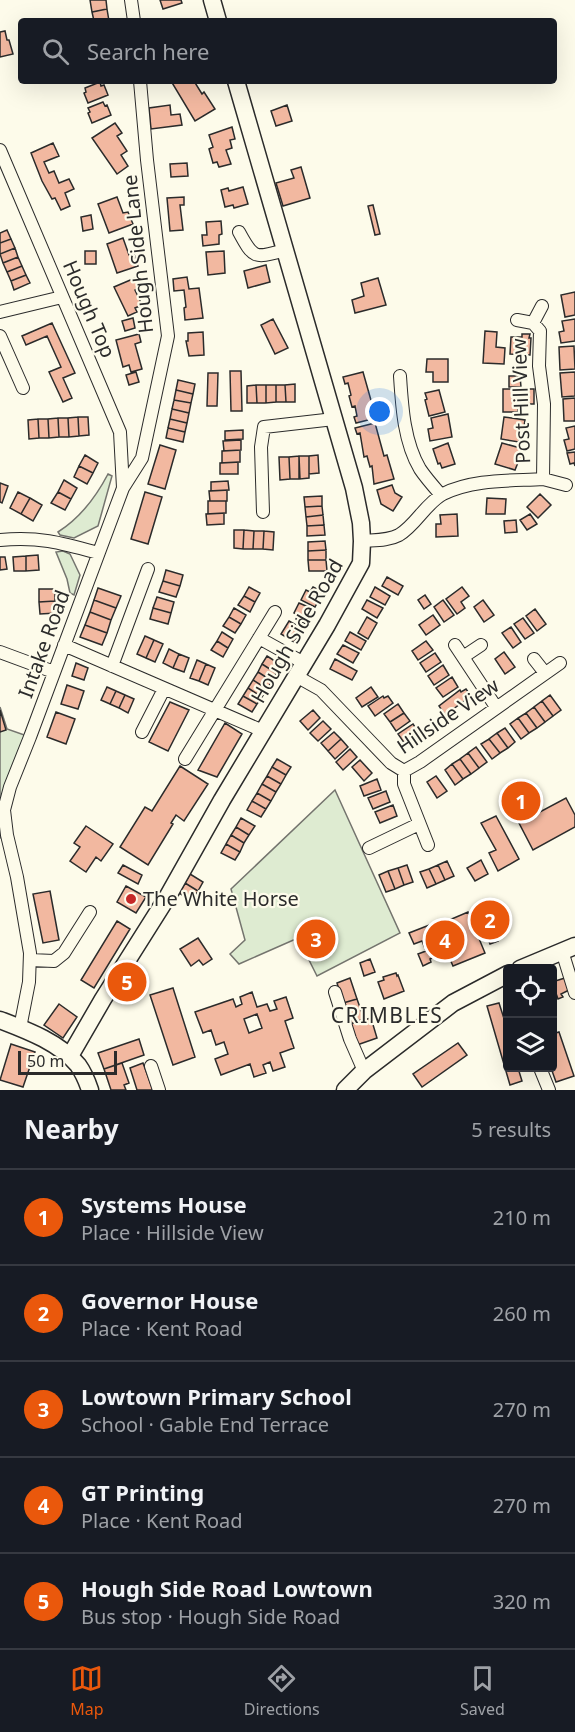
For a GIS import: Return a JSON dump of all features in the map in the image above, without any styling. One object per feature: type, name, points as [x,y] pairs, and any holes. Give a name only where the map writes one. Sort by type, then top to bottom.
[{"type":"main road","points":[[212,0],[217,18]]},
{"type":"main road","name":"Hough Side Road","points":[[70,1056],[168,896],[361,563],[362,541],[354,488],[237,84]]},
{"type":"main road","points":[[531,964],[568,948]]},
{"type":"main road","points":[[345,1090],[364,1071],[453,1003],[503,981]]},
{"type":"main road","points":[[0,1020],[46,1040],[70,1056],[78,1065],[90,1090]]},
{"type":"street","points":[[131,0],[134,18]]},
{"type":"street","name":"Hough Side Lane","points":[[123,488],[142,458],[168,336],[140,84]]},
{"type":"street","name":"Hough Top","points":[[0,150],[120,432],[123,488]]},
{"type":"street","points":[[239,232],[248,248],[259,256],[285,250]]},
{"type":"street","points":[[0,312],[62,297]]},
{"type":"street","name":"Post Hill View","points":[[533,323],[542,306]]},
{"type":"street","name":"Post Hill View","points":[[517,320],[533,323],[540,331],[539,366],[544,404],[543,479]]},
{"type":"street","points":[[0,336],[23,388]]},
{"type":"street","points":[[400,376],[409,441],[420,469],[441,495]]},
{"type":"street","points":[[263,512],[261,447],[264,427],[334,419]]},
{"type":"street","name":"Post Hill View","points":[[362,541],[386,540],[399,535],[441,495],[473,485],[543,479],[566,485]]},
{"type":"street","name":"Intake Road","points":[[20,1028],[29,982],[30,952],[4,810],[10,787],[123,488]]},
{"type":"street","points":[[0,540],[20,538],[52,541],[98,553]]},
{"type":"street","points":[[112,666],[148,569]]},
{"type":"street","points":[[185,759],[275,612]]},
{"type":"street","name":"Hillside View","points":[[259,638],[300,670],[390,763],[404,771],[560,663]]},
{"type":"street","points":[[64,645],[263,731]]},
{"type":"street","points":[[454,645],[496,707]]},
{"type":"street","points":[[463,657],[481,645]]},
{"type":"street","points":[[0,652],[54,672]]},
{"type":"street","points":[[534,659],[545,673]]},
{"type":"street","points":[[142,732],[164,688]]},
{"type":"street","points":[[404,771],[404,784],[428,844]]},
{"type":"street","points":[[369,848],[419,824]]},
{"type":"street","points":[[30,960],[54,961],[64,953],[90,912]]},
{"type":"street","points":[[568,948],[575,993]]},
{"type":"street","points":[[335,992],[350,1039],[364,1071]]},
{"type":"street","points":[[151,1066],[159,1090]]},
{"type":"street","points":[[542,1072],[549,1090]]},
{"type":"green space","points":[[108,474],[112,476],[98,526],[74,538],[60,535],[58,532],[87,506]]},
{"type":"green space","points":[[63,551],[70,554],[80,575],[74,595],[70,593],[56,552]]},
{"type":"green space","points":[[0,707],[7,729],[30,737],[10,787],[7,835],[0,838]]},
{"type":"green space","points":[[335,790],[400,933],[317,976],[298,938],[239,964],[230,954],[245,940],[231,889]]},
{"type":"building","points":[[90,0],[106,0],[107,9],[92,12]]},
{"type":"building","points":[[160,0],[181,0],[182,3],[163,9]]},
{"type":"building","points":[[107,9],[108,18],[93,18],[92,12]]},
{"type":"building","points":[[5,31],[13,54],[0,57],[0,32]]},
{"type":"building","points":[[95,84],[104,85],[108,95],[88,103],[84,93],[85,88]]},
{"type":"building","points":[[173,84],[196,84],[215,109],[195,121]]},
{"type":"building","points":[[103,102],[105,106],[107,105],[111,115],[92,123],[88,108]]},
{"type":"building","points":[[170,105],[171,115],[180,114],[182,125],[151,129],[149,108]]},
{"type":"building","points":[[287,105],[292,121],[276,126],[271,111]]},
{"type":"building","points":[[115,123],[122,133],[117,136],[127,151],[121,155],[128,166],[117,174],[92,138]]},
{"type":"building","points":[[232,127],[235,139],[230,140],[232,148],[226,150],[231,164],[219,167],[217,162],[213,163],[209,149],[213,147],[209,135]]},
{"type":"building","points":[[53,143],[59,156],[44,162],[49,173],[54,171],[59,183],[69,179],[74,189],[65,193],[70,206],[61,210],[42,181],[31,153]]},
{"type":"building","points":[[187,163],[188,176],[171,177],[170,164]]},
{"type":"building","points":[[301,167],[310,198],[283,206],[276,183],[294,178],[291,170]]},
{"type":"building","points":[[243,187],[248,204],[234,208],[233,205],[225,207],[221,190],[228,188],[229,191]]},
{"type":"building","points":[[117,197],[123,213],[128,212],[133,224],[109,233],[98,204]]},
{"type":"building","points":[[184,197],[184,205],[180,205],[183,230],[170,231],[167,198]]},
{"type":"building","points":[[373,205],[380,234],[375,235],[368,206]]},
{"type":"building","points":[[91,215],[93,229],[83,231],[81,217]]},
{"type":"building","points":[[221,221],[222,234],[219,235],[219,244],[203,246],[202,235],[207,235],[206,222]]},
{"type":"building","points":[[7,230],[11,239],[0,243],[0,233]]},
{"type":"building","points":[[123,238],[129,255],[134,254],[138,266],[117,273],[107,244]]},
{"type":"building","points":[[11,239],[15,248],[0,254],[0,243]]},
{"type":"building","points":[[15,248],[18,257],[3,263],[0,254]]},
{"type":"building","points":[[85,251],[96,251],[96,264],[85,264]]},
{"type":"building","points":[[224,251],[225,273],[208,275],[206,252]]},
{"type":"building","points":[[18,257],[22,266],[7,272],[3,263]]},
{"type":"building","points":[[266,265],[270,282],[248,288],[244,271]]},
{"type":"building","points":[[22,266],[26,275],[11,281],[7,272]]},
{"type":"building","points":[[26,275],[30,283],[14,290],[11,281]]},
{"type":"building","points":[[187,277],[189,289],[199,288],[203,318],[185,320],[184,290],[174,291],[173,279]]},
{"type":"building","points":[[135,278],[139,288],[135,290],[142,305],[135,308],[137,312],[128,316],[114,287]]},
{"type":"building","points":[[378,278],[386,305],[355,313],[352,300],[364,296],[361,283]]},
{"type":"building","points":[[575,292],[575,315],[565,317],[561,295]]},
{"type":"building","points":[[133,318],[135,328],[125,331],[122,321]]},
{"type":"building","points":[[273,319],[288,348],[275,354],[261,325]]},
{"type":"building","points":[[575,319],[575,341],[561,343],[559,332],[564,331],[562,321]]},
{"type":"building","points":[[52,323],[75,373],[63,378],[72,398],[63,402],[49,372],[61,367],[47,336],[26,345],[22,336]]},
{"type":"building","points":[[485,331],[497,332],[496,347],[505,348],[504,364],[483,363]]},
{"type":"building","points":[[203,332],[204,355],[189,356],[186,341],[188,341],[188,333]]},
{"type":"building","points":[[139,334],[141,342],[135,344],[142,369],[131,372],[129,365],[123,367],[116,340]]},
{"type":"building","points":[[522,334],[530,334],[530,355],[510,354],[511,337],[522,337]]},
{"type":"building","points":[[574,346],[575,369],[560,370],[559,347]]},
{"type":"building","points":[[427,359],[448,359],[448,382],[433,382],[433,372],[426,372]]},
{"type":"building","points":[[230,371],[241,371],[242,411],[231,411]]},
{"type":"building","points":[[136,372],[139,382],[129,385],[126,375]]},
{"type":"building","points":[[363,372],[376,418],[356,423],[355,406],[352,407],[348,383],[345,384],[343,377]]},
{"type":"building","points":[[575,372],[575,396],[562,397],[560,373]]},
{"type":"building","points":[[208,373],[218,373],[217,406],[207,406]]},
{"type":"building","points":[[509,376],[520,376],[521,387],[509,387]]},
{"type":"building","points":[[178,380],[195,384],[193,394],[176,390]]},
{"type":"building","points":[[295,384],[295,402],[286,402],[285,385]]},
{"type":"building","points":[[256,385],[257,403],[247,403],[247,386]]},
{"type":"building","points":[[256,385],[266,385],[266,403],[257,403]]},
{"type":"building","points":[[266,385],[276,385],[276,402],[266,403]]},
{"type":"building","points":[[276,385],[285,385],[286,402],[276,402]]},
{"type":"building","points":[[503,389],[534,389],[534,404],[518,404],[518,412],[503,412]]},
{"type":"building","points":[[176,390],[193,394],[191,403],[174,400]]},
{"type":"building","points":[[439,390],[445,412],[429,416],[425,393]]},
{"type":"building","points":[[575,398],[575,421],[564,421],[563,399]]},
{"type":"building","points":[[174,400],[191,403],[189,413],[172,409]]},
{"type":"building","points":[[172,409],[189,413],[187,423],[170,419]]},
{"type":"building","points":[[448,414],[452,437],[430,441],[428,429],[433,428],[431,418]]},
{"type":"building","points":[[78,417],[79,436],[69,437],[68,418]]},
{"type":"building","points":[[78,417],[88,417],[89,435],[79,436]]},
{"type":"building","points":[[504,417],[525,420],[523,432],[520,431],[519,442],[501,439]]},
{"type":"building","points":[[58,418],[59,437],[49,438],[48,419]]},
{"type":"building","points":[[58,418],[68,418],[69,437],[59,437]]},
{"type":"building","points":[[38,419],[39,438],[29,439],[28,420]]},
{"type":"building","points":[[38,419],[48,419],[49,438],[39,438]]},
{"type":"building","points":[[170,419],[187,423],[185,432],[168,428]]},
{"type":"building","points":[[375,423],[384,456],[387,455],[394,479],[374,484],[372,466],[370,467],[367,456],[364,457],[360,433],[357,434],[355,428]]},
{"type":"building","points":[[575,426],[575,449],[567,451],[564,440],[569,439],[566,428]]},
{"type":"building","points":[[168,428],[185,432],[183,442],[166,438]]},
{"type":"building","points":[[243,430],[243,439],[225,440],[225,431]]},
{"type":"building","points":[[241,440],[241,450],[224,451],[223,441]]},
{"type":"building","points":[[448,443],[455,464],[442,468],[440,463],[438,464],[433,449]]},
{"type":"building","points":[[502,443],[524,449],[521,461],[519,460],[515,470],[495,464]]},
{"type":"building","points":[[160,445],[176,450],[165,489],[148,484]]},
{"type":"building","points":[[240,450],[240,462],[222,463],[222,451]]},
{"type":"building","points":[[575,452],[575,466],[574,463],[570,464],[567,453]]},
{"type":"building","points":[[85,455],[98,463],[93,473],[79,466]]},
{"type":"building","points":[[318,455],[319,473],[309,474],[309,456]]},
{"type":"building","points":[[299,456],[309,456],[309,478],[300,479]]},
{"type":"building","points":[[299,456],[299,479],[290,479],[289,457]]},
{"type":"building","points":[[279,457],[289,457],[290,479],[280,480]]},
{"type":"building","points":[[238,462],[238,474],[220,474],[220,463]]},
{"type":"building","points":[[79,466],[93,473],[87,484],[74,477]]},
{"type":"building","points":[[64,480],[77,488],[71,499],[58,492]]},
{"type":"building","points":[[228,481],[229,490],[211,491],[211,482]]},
{"type":"building","points":[[0,483],[8,486],[2,503],[0,502]]},
{"type":"building","points":[[392,485],[395,493],[402,497],[393,511],[381,504],[377,490]]},
{"type":"building","points":[[227,490],[227,501],[210,501],[209,491]]},
{"type":"building","points":[[18,492],[30,498],[21,514],[10,508]]},
{"type":"building","points":[[58,492],[71,499],[65,510],[51,503]]},
{"type":"building","points":[[145,492],[162,497],[148,544],[131,539]]},
{"type":"building","points":[[540,494],[551,505],[538,518],[527,507]]},
{"type":"building","points":[[322,496],[322,506],[305,507],[304,497]]},
{"type":"building","points":[[30,498],[42,505],[33,521],[21,514]]},
{"type":"building","points":[[487,498],[506,499],[505,514],[486,514]]},
{"type":"building","points":[[208,501],[226,501],[226,513],[208,514]]},
{"type":"building","points":[[322,506],[323,515],[306,517],[305,507]]},
{"type":"building","points":[[224,513],[224,524],[207,525],[206,514]]},
{"type":"building","points":[[457,514],[458,536],[436,537],[436,524],[441,524],[440,515]]},
{"type":"building","points":[[530,514],[537,524],[527,530],[520,520]]},
{"type":"building","points":[[323,515],[324,525],[307,526],[306,517]]},
{"type":"building","points":[[516,520],[517,532],[505,533],[504,521]]},
{"type":"building","points":[[324,525],[325,535],[307,536],[307,526]]},
{"type":"building","points":[[234,530],[244,530],[243,549],[234,548]]},
{"type":"building","points":[[244,530],[254,531],[253,549],[243,549]]},
{"type":"building","points":[[254,531],[264,531],[263,549],[253,549]]},
{"type":"building","points":[[264,531],[274,532],[273,550],[263,549]]},
{"type":"building","points":[[325,541],[326,550],[308,551],[308,542]]},
{"type":"building","points":[[326,550],[326,560],[308,560],[308,551]]},
{"type":"building","points":[[38,555],[39,570],[26,571],[26,556]]},
{"type":"building","points":[[26,556],[26,571],[14,571],[13,557]]},
{"type":"building","points":[[0,557],[5,557],[7,569],[0,570]]},
{"type":"building","points":[[308,560],[326,560],[327,571],[309,571]]},
{"type":"building","points":[[166,570],[183,575],[180,586],[163,581]]},
{"type":"building","points":[[387,577],[403,586],[398,595],[382,586]]},
{"type":"building","points":[[163,581],[180,586],[176,597],[159,592]]},
{"type":"building","points":[[249,587],[260,593],[255,602],[244,596]]},
{"type":"building","points":[[313,587],[323,592],[315,607],[301,600],[306,590],[310,592]]},
{"type":"building","points":[[375,587],[390,596],[385,605],[370,597]]},
{"type":"building","points":[[462,587],[469,596],[461,602],[465,608],[457,614],[446,599]]},
{"type":"building","points":[[98,588],[121,596],[116,608],[94,600]]},
{"type":"building","points":[[39,589],[55,589],[55,601],[39,602]]},
{"type":"building","points":[[425,595],[431,604],[424,609],[418,600]]},
{"type":"building","points":[[244,596],[255,602],[250,612],[238,605]]},
{"type":"building","points":[[157,597],[174,602],[171,613],[153,608]]},
{"type":"building","points":[[94,600],[116,608],[111,620],[90,612]]},
{"type":"building","points":[[367,600],[383,608],[377,618],[362,609]]},
{"type":"building","points":[[443,600],[454,615],[444,622],[434,607]]},
{"type":"building","points":[[483,600],[494,615],[484,622],[474,607]]},
{"type":"building","points":[[55,601],[56,613],[40,614],[39,602]]},
{"type":"building","points":[[299,603],[313,609],[306,624],[296,619],[298,615],[294,613]]},
{"type":"building","points":[[153,608],[171,613],[168,624],[150,619]]},
{"type":"building","points":[[234,608],[246,615],[241,624],[229,617]]},
{"type":"building","points":[[535,609],[546,624],[537,631],[526,616]]},
{"type":"building","points":[[90,612],[111,620],[107,633],[85,625]]},
{"type":"building","points":[[433,615],[440,625],[426,635],[419,625]]},
{"type":"building","points":[[229,617],[241,624],[235,633],[223,626]]},
{"type":"building","points":[[367,617],[377,623],[368,639],[358,633]]},
{"type":"building","points":[[523,618],[534,633],[525,639],[514,624]]},
{"type":"building","points":[[289,621],[303,629],[294,642],[281,634]]},
{"type":"building","points":[[85,625],[107,633],[102,645],[80,637]]},
{"type":"building","points":[[511,627],[521,642],[513,648],[502,633]]},
{"type":"building","points":[[222,632],[233,639],[228,648],[217,641]]},
{"type":"building","points":[[350,632],[366,641],[361,650],[345,641]]},
{"type":"building","points":[[145,636],[154,640],[146,658],[137,654]]},
{"type":"building","points":[[154,640],[163,644],[155,662],[146,658]]},
{"type":"building","points":[[217,641],[228,648],[223,657],[211,650]]},
{"type":"building","points":[[426,641],[433,650],[418,660],[412,651]]},
{"type":"building","points":[[343,645],[359,653],[353,663],[337,654]]},
{"type":"building","points":[[169,649],[179,654],[173,668],[163,663]]},
{"type":"building","points":[[504,652],[515,667],[505,674],[495,659]]},
{"type":"building","points":[[435,653],[441,662],[426,672],[420,663]]},
{"type":"building","points":[[179,654],[189,658],[184,672],[173,668]]},
{"type":"building","points":[[267,656],[281,665],[276,673],[262,664]]},
{"type":"building","points":[[335,659],[357,671],[352,680],[330,669]]},
{"type":"building","points":[[197,660],[206,664],[199,681],[190,678]]},
{"type":"building","points":[[76,663],[88,668],[84,680],[72,676]]},
{"type":"building","points":[[206,664],[215,668],[208,685],[199,681]]},
{"type":"building","points":[[262,664],[276,673],[272,681],[258,672]]},
{"type":"building","points":[[443,665],[449,675],[434,685],[428,676]]},
{"type":"building","points":[[258,672],[272,681],[267,689],[253,680]]},
{"type":"building","points":[[452,677],[458,687],[443,697],[436,688]]},
{"type":"building","points":[[253,680],[267,689],[262,697],[248,688]]},
{"type":"building","points":[[67,685],[84,691],[78,709],[61,704]]},
{"type":"building","points":[[107,687],[116,691],[110,704],[101,700]]},
{"type":"building","points":[[371,687],[378,697],[362,707],[356,698]]},
{"type":"building","points":[[248,688],[262,697],[257,704],[243,696]]},
{"type":"building","points":[[466,689],[471,696],[445,715],[439,706],[460,690],[461,692]]},
{"type":"building","points":[[116,691],[125,695],[119,708],[110,704]]},
{"type":"building","points":[[125,695],[134,699],[128,713],[119,708]]},
{"type":"building","points":[[550,695],[561,710],[553,716],[542,701]]},
{"type":"building","points":[[243,696],[257,704],[252,712],[238,704]]},
{"type":"building","points":[[383,696],[384,698],[388,696],[393,703],[375,716],[368,706]]},
{"type":"building","points":[[542,701],[553,716],[545,722],[534,707]]},
{"type":"building","points":[[170,702],[189,710],[168,751],[149,742]]},
{"type":"building","points":[[398,704],[404,713],[390,722],[384,714]]},
{"type":"building","points":[[534,707],[545,722],[537,728],[526,713]]},
{"type":"building","points":[[0,710],[6,730],[0,732]]},
{"type":"building","points":[[313,710],[320,718],[308,730],[300,721]]},
{"type":"building","points":[[56,712],[75,719],[66,744],[47,737]]},
{"type":"building","points":[[404,713],[410,721],[396,731],[390,722]]},
{"type":"building","points":[[526,713],[537,728],[529,733],[518,718]]},
{"type":"building","points":[[518,718],[529,733],[521,739],[510,724]]},
{"type":"building","points":[[323,721],[331,729],[318,741],[310,733]]},
{"type":"building","points":[[225,723],[242,734],[217,777],[198,770]]},
{"type":"building","points":[[413,724],[419,733],[405,744],[398,734]]},
{"type":"building","points":[[505,728],[515,742],[508,748],[497,733]]},
{"type":"building","points":[[334,732],[341,739],[328,751],[321,743]]},
{"type":"building","points":[[497,733],[508,748],[500,753],[489,739]]},
{"type":"building","points":[[341,739],[348,747],[335,759],[328,751]]},
{"type":"building","points":[[489,739],[500,753],[492,759],[481,744]]},
{"type":"building","points":[[476,747],[487,762],[479,768],[468,753]]},
{"type":"building","points":[[350,749],[357,757],[343,770],[336,762]]},
{"type":"building","points":[[468,753],[479,768],[471,774],[460,759]]},
{"type":"building","points":[[277,759],[291,767],[286,775],[272,767]]},
{"type":"building","points":[[460,759],[471,774],[463,779],[452,764]]},
{"type":"building","points":[[360,760],[372,773],[364,781],[352,767]]},
{"type":"building","points":[[452,764],[463,779],[455,785],[445,770]]},
{"type":"building","points":[[180,766],[208,784],[184,821],[176,815],[148,865],[120,847],[145,807],[152,811]]},
{"type":"building","points":[[272,767],[286,775],[281,784],[267,776]]},
{"type":"building","points":[[267,776],[281,784],[276,792],[262,784]]},
{"type":"building","points":[[436,776],[447,791],[437,798],[427,782]]},
{"type":"building","points":[[377,779],[381,790],[364,796],[360,786]]},
{"type":"building","points":[[262,784],[276,792],[271,801],[257,793]]},
{"type":"building","points":[[528,788],[536,803],[513,815],[505,800]]},
{"type":"building","points":[[386,791],[390,802],[373,809],[368,798]]},
{"type":"building","points":[[257,793],[271,801],[266,809],[252,801]]},
{"type":"building","points":[[566,798],[575,815],[575,827],[533,850],[519,823]]},
{"type":"building","points":[[252,801],[266,809],[261,817],[247,810]]},
{"type":"building","points":[[393,805],[397,816],[380,823],[375,812]]},
{"type":"building","points":[[496,816],[519,859],[498,871],[489,853],[496,850],[481,823]]},
{"type":"building","points":[[241,818],[255,826],[249,835],[236,827]]},
{"type":"building","points":[[86,826],[113,844],[101,861],[96,857],[86,872],[70,861],[80,847],[74,843]]},
{"type":"building","points":[[236,827],[249,835],[244,843],[231,835]]},
{"type":"building","points":[[231,835],[244,843],[240,852],[226,844]]},
{"type":"building","points":[[226,844],[240,852],[235,860],[221,853]]},
{"type":"building","points":[[481,860],[488,874],[475,881],[467,868]]},
{"type":"building","points":[[447,861],[454,876],[445,880],[438,865]]},
{"type":"building","points":[[123,865],[142,875],[138,884],[118,873]]},
{"type":"building","points":[[407,865],[413,882],[404,885],[398,868]]},
{"type":"building","points":[[438,865],[445,880],[436,884],[429,869]]},
{"type":"building","points":[[398,868],[404,885],[395,889],[388,871]]},
{"type":"building","points":[[429,869],[436,884],[427,888],[420,872]]},
{"type":"building","points":[[388,871],[395,889],[386,892],[379,875]]},
{"type":"building","points":[[190,874],[203,882],[198,891],[185,883]]},
{"type":"building","points":[[185,883],[198,891],[192,901],[179,893]]},
{"type":"building","name":"The White Horse","points":[[126,886],[146,897],[136,913],[117,902]]},
{"type":"building","points":[[50,891],[59,940],[43,943],[33,894]]},
{"type":"building","points":[[493,903],[503,931],[495,934],[498,941],[490,944],[477,909]]},
{"type":"building","points":[[468,912],[485,953],[453,966],[447,952],[430,959],[431,962],[423,966],[418,954],[426,951],[422,941],[414,944],[409,933],[432,924],[433,927]]},
{"type":"building","points":[[117,921],[130,929],[94,988],[81,980]]},
{"type":"building","points":[[198,938],[212,959],[203,965],[199,960],[191,966],[180,949]]},
{"type":"building","points":[[370,959],[375,972],[364,976],[360,963]]},
{"type":"building","points":[[396,973],[404,991],[384,999],[378,982],[384,980],[383,977]]},
{"type":"building","points":[[350,978],[357,999],[343,1003],[337,983]]},
{"type":"building","points":[[565,978],[569,990],[561,994],[563,997],[558,999],[557,996],[557,980]]},
{"type":"building","points":[[173,988],[195,1057],[173,1065],[150,995]]},
{"type":"building","points":[[252,992],[257,1007],[267,1004],[270,1011],[277,1009],[274,1001],[286,997],[293,1018],[285,1021],[294,1048],[280,1053],[285,1067],[273,1071],[270,1062],[263,1065],[266,1073],[254,1077],[250,1064],[221,1075],[215,1059],[228,1054],[224,1042],[216,1045],[211,1030],[203,1033],[195,1012],[233,999],[236,1007],[242,1004],[240,997]],"holes":[[[257,1014],[262,1028],[249,1033],[244,1019]]]},
{"type":"building","points":[[357,999],[364,1019],[350,1024],[343,1003]]},
{"type":"building","points":[[499,1003],[503,1015],[503,1061],[487,1006]]},
{"type":"building","points":[[59,1004],[77,1017],[63,1038],[44,1025]]},
{"type":"building","points":[[371,1018],[377,1038],[357,1045],[350,1024]]},
{"type":"building","points":[[559,1032],[574,1076],[556,1082],[552,1072],[557,1072],[557,1033]]},
{"type":"building","points":[[139,1039],[144,1055],[104,1069],[98,1053]]},
{"type":"building","points":[[458,1043],[467,1055],[422,1087],[413,1074]]},
{"type":"building","points":[[11,1044],[35,1052],[23,1087],[0,1080]]},
{"type":"building","points":[[122,1063],[129,1083],[124,1085],[126,1090],[111,1090],[104,1069]]},
{"type":"building","points":[[143,1063],[153,1090],[137,1090],[130,1068]]},
{"type":"building","points":[[506,1072],[519,1072],[522,1081],[510,1085]]},
{"type":"place","name":"Systems House","points":[[521,801]]},
{"type":"place","name":"The White Horse","points":[[131,899]]},
{"type":"place","name":"Governor House","points":[[490,920]]},
{"type":"place","name":"Lowtown Primary School","points":[[316,939]]},
{"type":"place","name":"GT Printing","points":[[445,940]]},
{"type":"place","name":"Hough Side Road Lowtown","points":[[127,982]]},
{"type":"district","name":"CRIMBLES","points":[[387,1016]]}]
